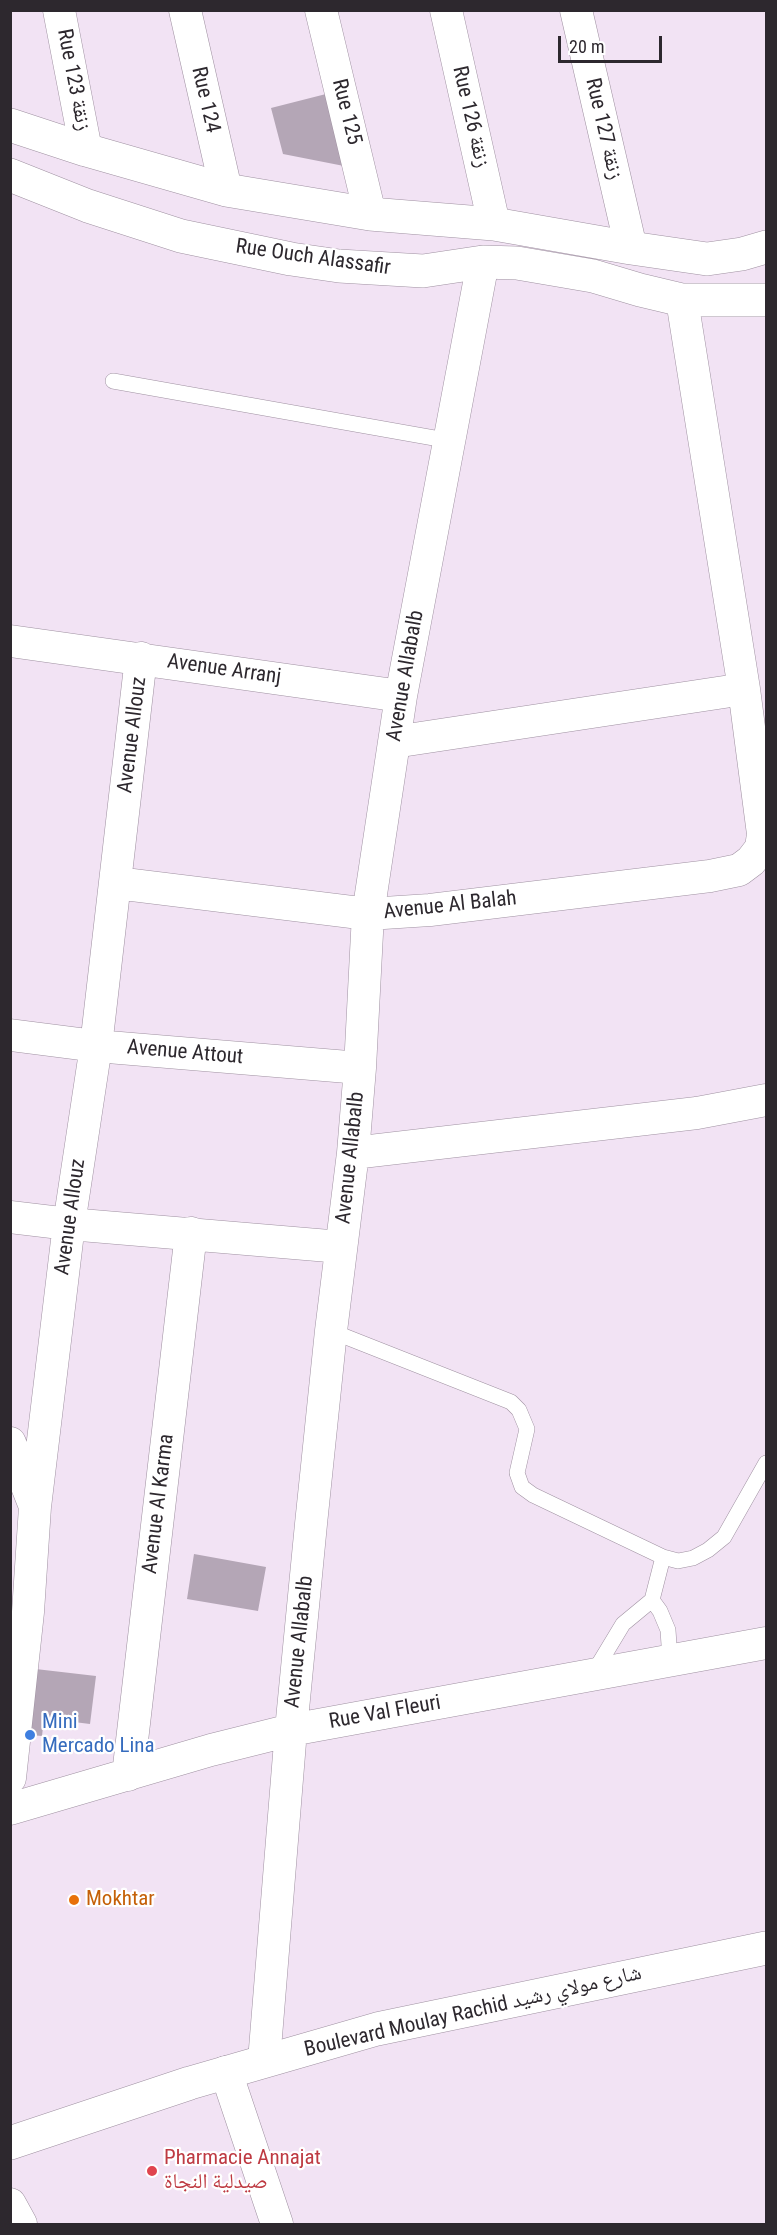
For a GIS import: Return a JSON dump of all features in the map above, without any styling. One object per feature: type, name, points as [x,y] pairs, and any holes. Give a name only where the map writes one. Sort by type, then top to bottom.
[{"type":"street","name":"Rue 123 زنقة","points":[[59,10],[87,150]]},
{"type":"street","name":"Rue 124","points":[[184,10],[226,190]]},
{"type":"street","name":"Rue 125","points":[[321,10],[370,214]]},
{"type":"street","name":"Rue 126 زنقة","points":[[446,10],[494,224]]},
{"type":"street","name":"Rue 127 زنقة","points":[[576,10],[631,248]]},
{"type":"street","points":[[10,125],[226,190],[370,214],[494,224],[707,259],[742,254],[766,247]]},
{"type":"street","name":"Rue Ouch Alassafir","points":[[10,175],[88,206],[181,236],[291,259],[358,267],[423,271],[483,262],[517,263],[593,276],[682,300],[766,300]]},
{"type":"street","name":"Avenue Allabalb","points":[[264,2061],[291,1730],[331,1331],[353,1153],[368,914],[401,696],[483,262]]},
{"type":"street","points":[[394,742],[744,689],[682,300]]},
{"type":"street","name":"Avenue Arranj","points":[[10,641],[401,696]]},
{"type":"street","name":"Avenue Allouz","points":[[10,1778],[14,1704],[28,1612],[35,1508],[69,1224],[96,1046],[141,658]]},
{"type":"street","name":"Avenue Al Balah","points":[[116,883],[368,914],[457,907],[739,870],[751,861],[761,848],[763,834],[744,689]]},
{"type":"street","name":"Avenue Attout","points":[[10,1035],[96,1046],[360,1068]]},
{"type":"street","points":[[353,1153],[697,1113],[766,1100]]},
{"type":"street","points":[[10,1217],[341,1247]]},
{"type":"street","name":"Avenue Al Karma","points":[[128,1775],[191,1233]]},
{"type":"street","points":[[10,1443],[35,1508]]},
{"type":"street","name":"Rue Val Fleuri","points":[[10,1809],[253,1738],[766,1643]]},
{"type":"street","name":"Boulevard Moulay Rachid شارع مولاي رشيد","points":[[10,2143],[226,2072],[377,2029],[766,1948]]},
{"type":"street","points":[[226,2072],[277,2224]]},
{"type":"street","points":[[10,2204],[21,2224]]},
{"type":"lane","points":[[113,381],[451,441]]},
{"type":"lane","points":[[331,1331],[511,1402],[519,1410],[527,1428],[517,1473],[522,1487],[533,1495],[663,1557],[678,1561],[693,1558],[724,1537],[766,1463]]},
{"type":"lane","points":[[592,1676],[623,1624],[652,1600],[663,1557]]},
{"type":"lane","points":[[652,1600],[660,1611],[668,1630],[670,1660]]},
{"type":"building","points":[[326,94],[344,166],[283,154],[271,108]]},
{"type":"building","points":[[194,1554],[266,1567],[258,1611],[187,1599]]},
{"type":"building","points":[[27,1668],[96,1676],[90,1724],[66,1721],[65,1730],[43,1727],[42,1736],[19,1734]]},
{"type":"place","name":"Mini Mercado Lina","points":[[30,1735]]},
{"type":"place","name":"Mokhtar","points":[[74,1900]]},
{"type":"place","name":"Pharmacie Annajat صيدلية النجاة","points":[[152,2171]]}]
